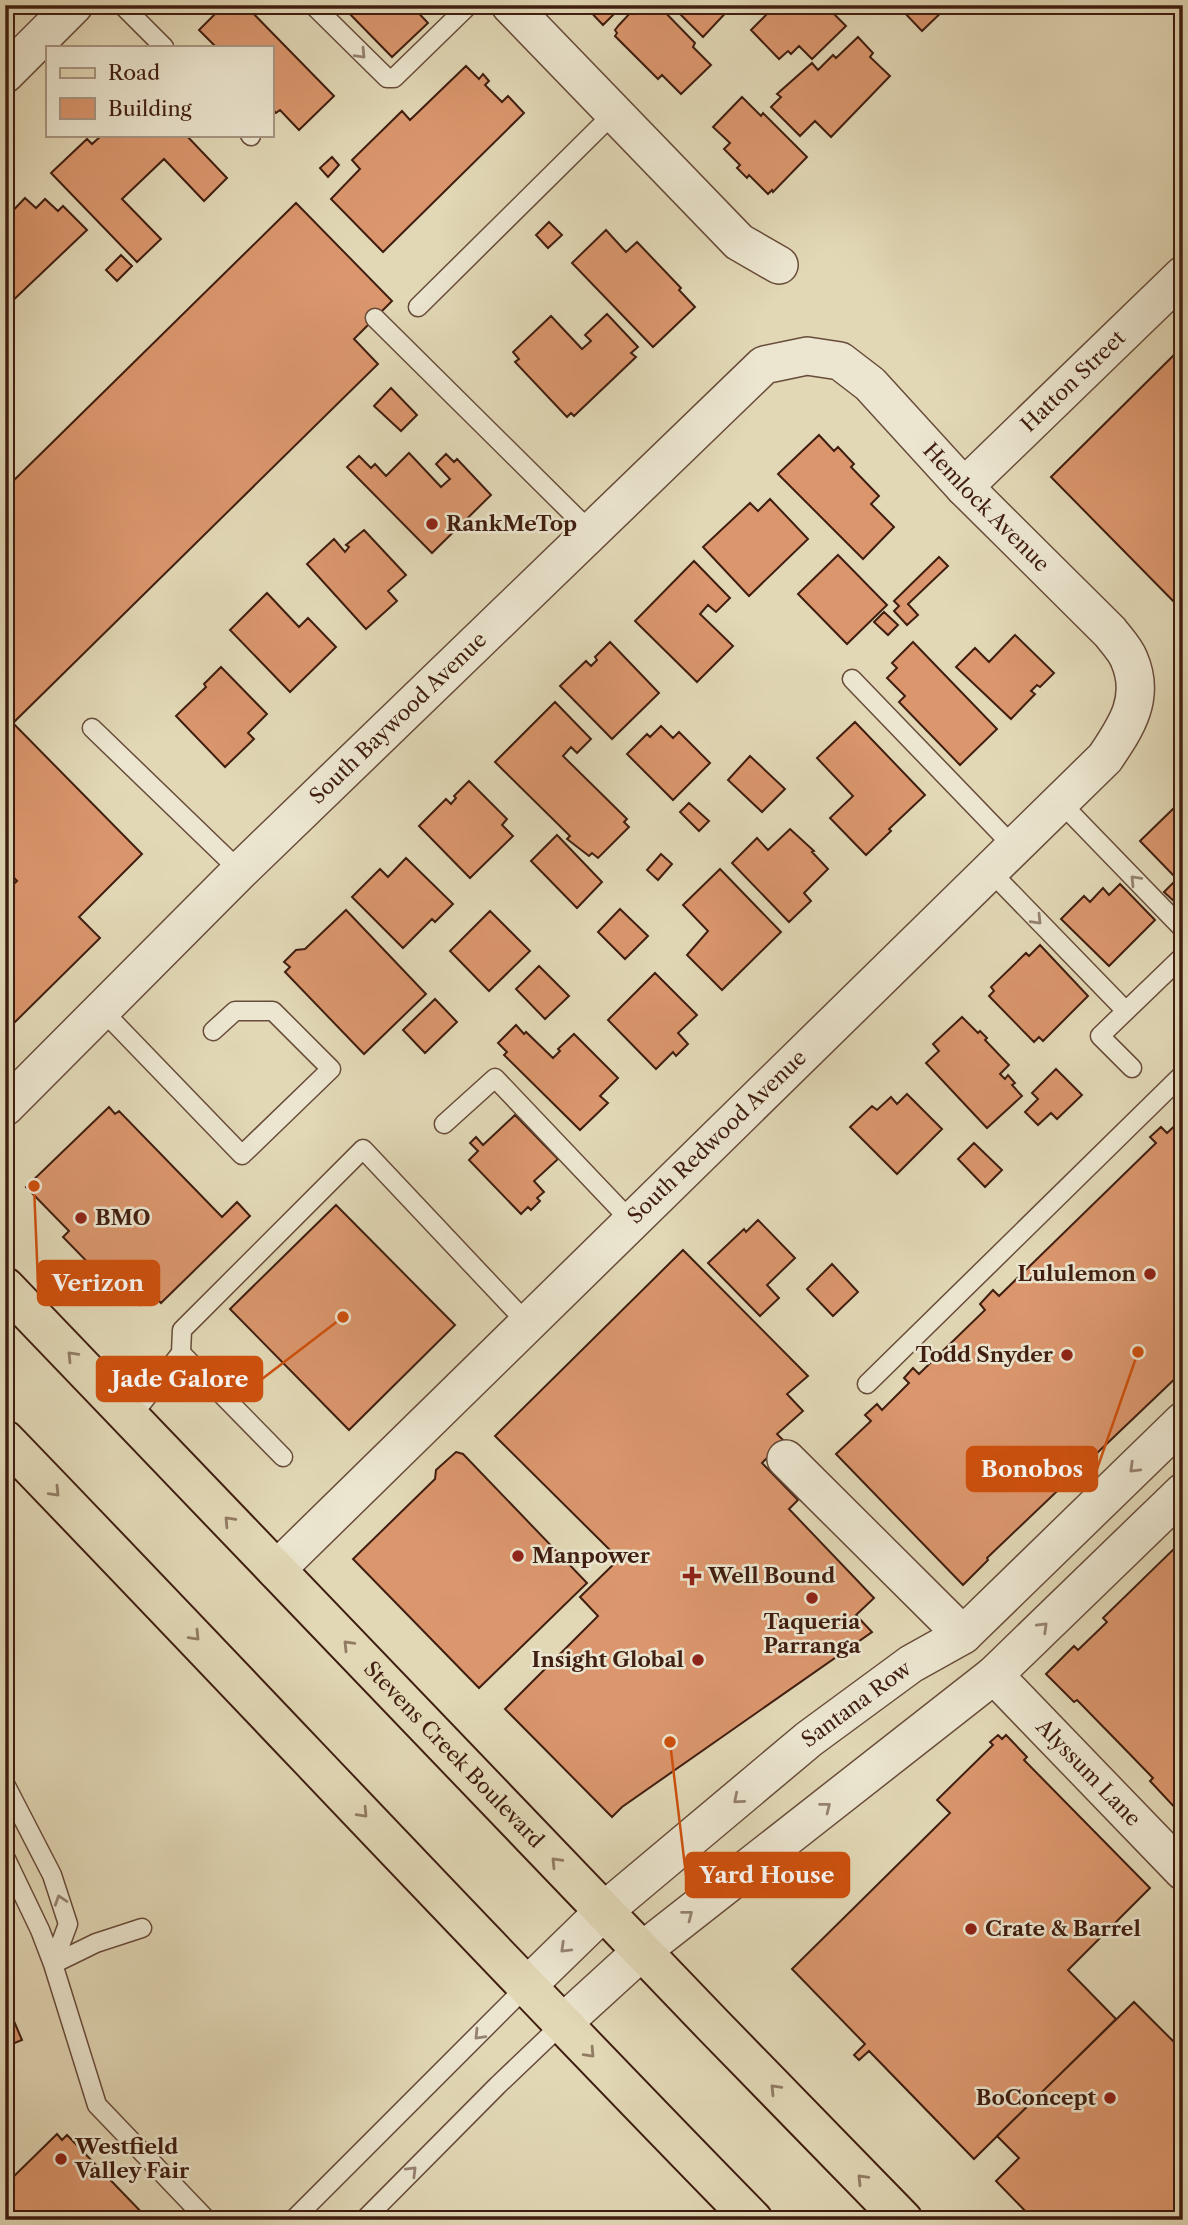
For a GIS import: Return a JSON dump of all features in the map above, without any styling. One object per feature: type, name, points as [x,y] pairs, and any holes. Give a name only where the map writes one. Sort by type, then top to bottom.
[{"type":"main road","name":"Stevens Creek Boulevard","points":[[5,1287],[902,2220]]},
{"type":"main road","points":[[5,1440],[231,1673],[562,2024],[753,2220]]},
{"type":"street","points":[[5,74],[74,5]]},
{"type":"street","points":[[510,5],[739,242],[779,265]]},
{"type":"street","name":"Hatton Street","points":[[964,487],[1183,275]]},
{"type":"street","name":"Hemlock Avenue","points":[[807,356],[841,361],[870,384],[964,487],[1110,632],[1129,659],[1136,689]]},
{"type":"street","name":"South Baywood Avenue","points":[[5,1107],[240,871],[764,365],[807,356]]},
{"type":"street","name":"South Redwood Avenue","points":[[276,1570],[1105,758],[1128,724],[1136,689]]},
{"type":"street","name":"Santana Row","points":[[527,1986],[604,1911],[809,1739],[911,1664],[963,1634],[1183,1421]]},
{"type":"street","points":[[786,1459],[963,1634]]},
{"type":"street","points":[[562,2024],[642,1951],[994,1675],[1183,1492]]},
{"type":"street","name":"Alyssum Lane","points":[[994,1675],[1183,1871]]},
{"type":"lane","points":[[122,5],[163,46]]},
{"type":"lane","points":[[313,5],[387,78],[394,78],[469,5]]},
{"type":"lane","points":[[418,307],[614,113]]},
{"type":"lane","points":[[375,318],[591,532]]},
{"type":"lane","points":[[852,679],[1126,1011]]},
{"type":"lane","points":[[92,728],[240,871]]},
{"type":"lane","points":[[1060,802],[1183,929]]},
{"type":"lane","points":[[1132,1068],[1100,1035],[1183,956]]},
{"type":"lane","points":[[102,1010],[242,1155],[331,1069],[273,1011],[235,1011],[213,1031]]},
{"type":"lane","points":[[867,1384],[1183,1074]]},
{"type":"lane","points":[[444,1124],[495,1078],[631,1221]]},
{"type":"lane","points":[[131,1417],[181,1353],[182,1330],[363,1149],[527,1323]]},
{"type":"lane","points":[[181,1353],[283,1457]]},
{"type":"lane","points":[[5,1784],[52,1875],[68,1924],[53,1964]]},
{"type":"lane","points":[[5,1857],[53,1964],[97,2105],[207,2220]]},
{"type":"lane","points":[[53,1964],[96,1942],[142,1928]]},
{"type":"lane","points":[[293,2220],[527,1986]]},
{"type":"lane","points":[[364,2220],[562,2024]]},
{"type":"building","points":[[224,5],[245,5],[334,96],[299,130],[280,110],[276,113],[273,110],[273,46],[215,46],[199,30]]},
{"type":"building","points":[[341,5],[411,5],[428,23],[392,57]]},
{"type":"building","points":[[584,5],[623,5],[603,25]]},
{"type":"building","points":[[643,5],[658,5],[695,43],[693,47],[711,65],[681,94],[662,75],[658,79],[615,36],[619,25],[632,11],[634,14]]},
{"type":"building","points":[[673,5],[733,5],[703,37],[672,6]]},
{"type":"building","points":[[760,5],[825,5],[846,26],[812,59],[799,46],[791,54],[788,51],[779,59],[751,30],[768,13]]},
{"type":"building","points":[[891,5],[949,5],[922,31],[902,10],[898,13]]},
{"type":"building","points":[[858,37],[873,53],[870,57],[890,76],[831,137],[815,121],[800,136],[771,107],[781,97],[777,94],[812,63],[818,70],[833,55],[836,58]]},
{"type":"building","points":[[466,66],[479,79],[483,74],[489,81],[485,85],[502,102],[508,96],[524,113],[383,252],[331,199],[360,169],[352,160],[402,111],[410,120]]},
{"type":"building","points":[[742,97],[761,116],[763,113],[807,157],[768,194],[749,175],[747,178],[737,168],[740,165],[724,149],[730,143],[713,127]]},
{"type":"building","points":[[101,136],[187,136],[227,178],[204,201],[164,159],[122,199],[161,239],[137,262],[51,173],[87,139],[92,144]]},
{"type":"building","points":[[332,157],[339,165],[328,177],[320,168]]},
{"type":"building","points":[[25,198],[36,208],[45,199],[58,211],[63,206],[87,230],[5,308],[5,219]]},
{"type":"building","points":[[296,203],[392,301],[354,339],[378,364],[13,723],[5,715],[5,489]]},
{"type":"building","points":[[549,222],[562,235],[548,248],[536,235]]},
{"type":"building","points":[[606,230],[626,252],[637,242],[681,288],[679,290],[695,307],[653,347],[572,263]]},
{"type":"building","points":[[121,255],[132,266],[117,281],[106,270]]},
{"type":"building","points":[[607,314],[638,347],[631,353],[636,357],[574,416],[571,413],[567,417],[515,362],[519,359],[513,352],[551,316],[582,349],[591,341],[585,335]]},
{"type":"building","points":[[1183,346],[1183,611],[1051,477]]},
{"type":"building","points":[[391,388],[417,415],[401,431],[374,406]]},
{"type":"building","points":[[819,435],[834,451],[838,447],[854,464],[851,467],[879,496],[871,504],[894,527],[863,559],[778,474]]},
{"type":"building","name":"RankMeTop","points":[[409,453],[441,487],[450,479],[436,464],[446,454],[454,462],[457,459],[491,495],[432,553],[347,467],[359,456],[371,468],[375,464],[386,476]]},
{"type":"building","points":[[770,499],[808,539],[749,596],[703,547],[750,503],[758,511]]},
{"type":"building","points":[[364,530],[406,575],[388,591],[397,601],[366,629],[307,564],[334,539],[345,552],[349,547],[346,545]]},
{"type":"building","points":[[838,555],[887,605],[847,644],[798,594]]},
{"type":"building","points":[[939,557],[948,566],[908,604],[918,615],[907,625],[894,611],[899,606],[894,601]]},
{"type":"building","points":[[694,561],[730,598],[716,612],[708,605],[700,614],[733,646],[697,682],[635,621]]},
{"type":"building","points":[[267,593],[299,627],[308,618],[336,647],[290,692],[230,630]]},
{"type":"building","points":[[884,612],[898,625],[888,635],[874,622]]},
{"type":"building","points":[[1015,635],[1054,673],[1040,687],[1037,685],[1031,691],[1035,694],[1011,719],[956,667],[975,648],[989,662]]},
{"type":"building","points":[[610,642],[659,693],[612,739],[560,686],[586,661],[591,666],[597,660],[595,657]]},
{"type":"building","points":[[913,642],[997,729],[960,765],[899,702],[905,696],[887,678],[897,668],[892,663]]},
{"type":"building","points":[[221,667],[267,714],[248,733],[254,739],[225,767],[176,716],[206,687],[204,684]]},
{"type":"building","points":[[555,702],[591,739],[577,753],[571,747],[563,756],[627,819],[624,822],[629,827],[598,858],[592,853],[589,856],[567,839],[570,836],[495,762]]},
{"type":"building","points":[[5,715],[142,854],[79,917],[100,938],[12,1025],[5,1024],[5,892],[17,881],[5,868]]},
{"type":"building","points":[[855,722],[925,795],[866,855],[830,818],[853,796],[817,758]]},
{"type":"building","points":[[661,726],[673,738],[679,732],[710,763],[673,800],[627,754],[647,734],[650,737]]},
{"type":"building","points":[[750,756],[785,789],[762,812],[728,780]]},
{"type":"building","points":[[469,781],[507,819],[502,825],[513,836],[470,878],[419,826],[446,799],[451,804],[456,798],[454,796]]},
{"type":"building","points":[[689,803],[709,821],[699,831],[680,812]]},
{"type":"building","points":[[1183,805],[1183,899],[1177,904],[1164,892],[1177,879],[1140,841],[1175,807],[1178,810]]},
{"type":"building","points":[[790,829],[814,851],[812,852],[828,869],[804,893],[811,901],[789,922],[732,863],[757,838],[768,850]]},
{"type":"building","points":[[557,835],[602,882],[577,908],[531,861]]},
{"type":"building","points":[[661,854],[672,864],[658,880],[647,870]]},
{"type":"building","points":[[406,858],[453,904],[435,922],[432,919],[403,948],[352,897],[380,869],[388,877]]},
{"type":"building","points":[[720,869],[781,932],[722,990],[687,955],[708,931],[683,905]]},
{"type":"building","points":[[1120,884],[1155,920],[1109,966],[1061,919],[1084,896],[1090,902],[1103,888],[1109,895]]},
{"type":"building","points":[[620,909],[648,936],[625,959],[598,932]]},
{"type":"building","points":[[346,910],[426,994],[364,1054],[285,972],[290,967],[284,962],[296,950],[305,949]]},
{"type":"building","points":[[490,911],[530,951],[489,991],[450,951]]},
{"type":"building","points":[[1040,945],[1088,996],[1043,1041],[1039,1037],[1034,1042],[989,996],[994,991],[991,987],[1026,953],[1029,956]]},
{"type":"building","points":[[539,966],[569,996],[545,1019],[516,989]]},
{"type":"building","points":[[655,973],[697,1015],[678,1033],[688,1044],[676,1056],[673,1052],[656,1069],[608,1020]]},
{"type":"building","points":[[435,999],[457,1022],[425,1053],[403,1030]]},
{"type":"building","points":[[962,1017],[987,1038],[985,1040],[1009,1065],[1000,1074],[1005,1079],[1008,1075],[1015,1083],[1012,1085],[1022,1096],[987,1128],[926,1063],[939,1051],[933,1044]]},
{"type":"building","points":[[516,1025],[553,1058],[560,1051],[558,1049],[574,1034],[618,1078],[600,1096],[608,1103],[580,1130],[504,1055],[507,1052],[498,1043]]},
{"type":"building","points":[[1056,1069],[1082,1095],[1057,1119],[1051,1113],[1038,1125],[1025,1112],[1038,1099],[1032,1093]]},
{"type":"building","points":[[907,1094],[942,1129],[897,1174],[850,1127],[872,1106],[877,1110],[891,1097],[897,1104]]},
{"type":"building","points":[[109,1107],[115,1114],[119,1111],[222,1217],[237,1202],[250,1216],[161,1303],[152,1294],[140,1305],[108,1271],[102,1277],[63,1237],[69,1231],[26,1187]]},
{"type":"building","points":[[515,1115],[558,1159],[534,1181],[544,1192],[537,1198],[540,1201],[531,1210],[528,1207],[521,1214],[469,1160],[478,1151],[470,1143],[476,1137],[483,1145]]},
{"type":"building","points":[[1183,1118],[1182,1372],[987,1558],[963,1585],[836,1454],[871,1421],[865,1415],[877,1404],[882,1410],[909,1383],[904,1378],[913,1368],[919,1374],[985,1310],[980,1304],[993,1290],[999,1296],[1156,1143],[1150,1137],[1161,1127],[1167,1133]]},
{"type":"building","points":[[974,1143],[1002,1170],[985,1187],[958,1159]]},
{"type":"building","points":[[336,1205],[455,1325],[349,1430],[230,1309]]},
{"type":"building","points":[[758,1220],[795,1258],[767,1285],[779,1298],[760,1316],[708,1263],[744,1229],[746,1232]]},
{"type":"building","points":[[683,1250],[808,1376],[787,1394],[803,1411],[777,1434],[784,1441],[762,1463],[798,1500],[789,1509],[874,1598],[856,1615],[872,1632],[622,1807],[612,1817],[505,1709],[598,1616],[580,1597],[619,1559],[495,1436]]},
{"type":"building","points":[[832,1264],[858,1292],[833,1316],[807,1289]]},
{"type":"building","points":[[456,1452],[463,1454],[587,1583],[479,1688],[353,1559],[435,1479],[436,1470]]},
{"type":"building","points":[[1183,1540],[1183,1805],[1177,1810],[1150,1781],[1153,1778],[1077,1700],[1074,1702],[1046,1674],[1074,1646],[1078,1650],[1107,1622],[1103,1618]]},
{"type":"building","name":"Crate & Barrel","points":[[998,1735],[1002,1739],[1006,1735],[1027,1757],[1024,1760],[1150,1888],[1068,1970],[1116,2019],[974,2159],[869,2051],[859,2060],[854,2055],[865,2044],[792,1969],[950,1813],[937,1800],[993,1745],[990,1742]]},
{"type":"building","points":[[5,2000],[22,2040],[5,2047]]},
{"type":"building","points":[[1134,2002],[1183,2051],[1183,2220],[1034,2220],[996,2181],[1019,2158],[997,2136]]},
{"type":"building","name":"Westfield Valley Fair","points":[[57,2134],[62,2140],[67,2135],[149,2220],[5,2220],[5,2185]]},
{"type":"place","name":"RankMeTop","points":[[432,524]]},
{"type":"place","name":"Verizon","points":[[34,1186]]},
{"type":"place","name":"BMO","points":[[81,1218]]},
{"type":"place","name":"Lululemon","points":[[1150,1274]]},
{"type":"place","name":"Jade Galore","points":[[343,1317]]},
{"type":"place","name":"Bonobos","points":[[1138,1352]]},
{"type":"place","name":"Todd Snyder","points":[[1067,1355]]},
{"type":"place","name":"Manpower","points":[[518,1556]]},
{"type":"place","name":"Well Bound","points":[[692,1576]]},
{"type":"place","name":"Taqueria Parranga","points":[[812,1598]]},
{"type":"place","name":"Insight Global","points":[[698,1660]]},
{"type":"place","name":"Yard House","points":[[670,1742]]},
{"type":"place","name":"Crate & Barrel","points":[[971,1929]]},
{"type":"place","name":"BoConcept","points":[[1110,2098]]},
{"type":"place","name":"Westfield Valley Fair","points":[[61,2159]]}]
